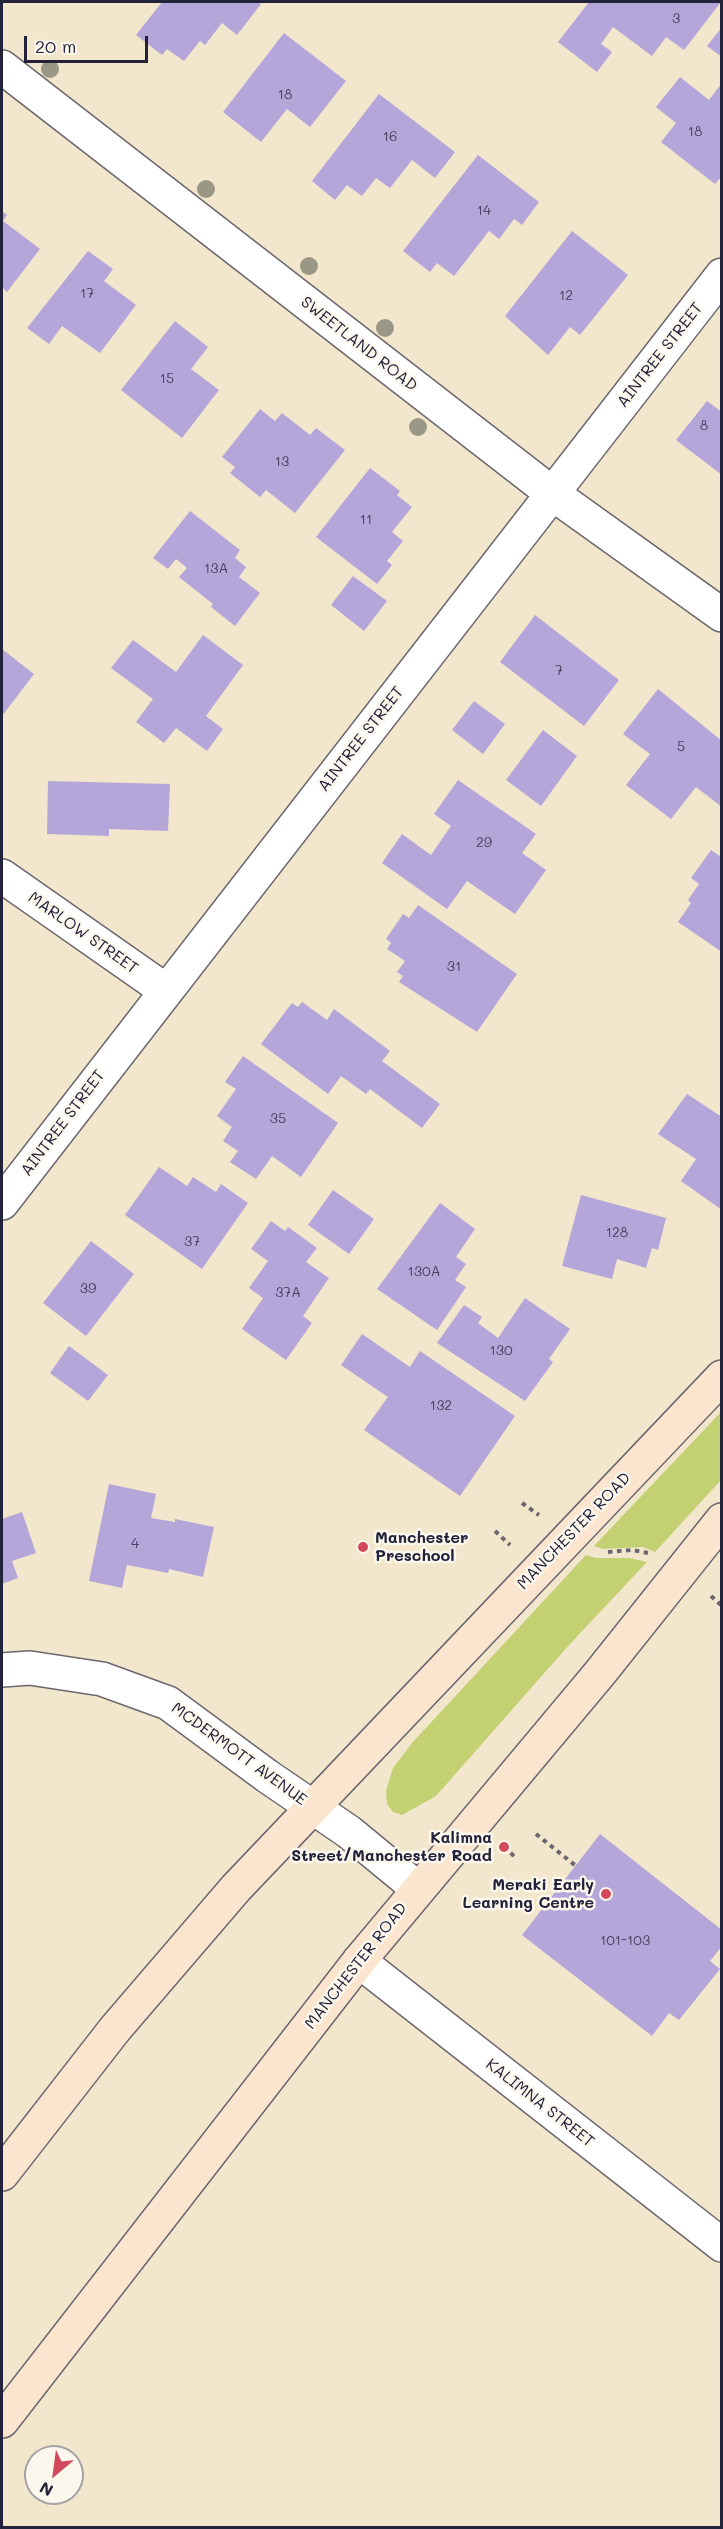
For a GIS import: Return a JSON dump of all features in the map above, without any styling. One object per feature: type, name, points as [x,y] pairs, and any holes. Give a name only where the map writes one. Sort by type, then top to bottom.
[{"type":"main road","name":"MANCHESTER ROAD","points":[[2,2174],[115,2029],[236,1888],[311,1806],[722,1377]]},
{"type":"main road","name":"MANCHESTER ROAD","points":[[2,2421],[417,1888],[570,1710],[722,1520]]},
{"type":"street","name":"SWEETLAND ROAD","points":[[2,67],[553,494],[722,615]]},
{"type":"street","name":"AINTREE STREET","points":[[2,1203],[722,275]]},
{"type":"street","name":"MARLOW STREET","points":[[2,876],[165,990]]},
{"type":"street","name":"MCDERMOTT AVENUE","points":[[2,1670],[30,1668],[102,1679],[168,1703],[349,1832],[417,1888]]},
{"type":"street","name":"KALIMNA STREET","points":[[359,1961],[722,2245]]},
{"type":"path","points":[[522,1503],[540,1516]]},
{"type":"path","points":[[495,1531],[510,1545]]},
{"type":"path","points":[[601,1553],[632,1550],[652,1556]]},
{"type":"path","points":[[710,1596],[722,1605]]},
{"type":"path","points":[[536,1834],[576,1866]]},
{"type":"path","points":[[504,1847],[516,1857]]},
{"type":"green space","points":[[721,1412],[721,1480],[655,1552],[643,1547],[603,1549],[594,1546]]},
{"type":"green space","points":[[586,1555],[596,1558],[630,1558],[647,1562],[569,1645],[436,1796],[402,1815],[393,1812],[387,1804],[386,1791],[393,1768],[412,1743]]},
{"type":"building","points":[[162,2],[257,2],[261,4],[237,35],[222,23],[205,45],[200,41],[184,61],[167,49],[162,55],[136,35]]},
{"type":"building","points":[[589,2],[721,2],[684,50],[666,37],[652,56],[613,27],[601,44],[612,52],[597,72],[558,42]]},
{"type":"building","points":[[722,27],[722,57],[707,46]]},
{"type":"building","points":[[284,33],[346,81],[310,127],[287,109],[261,142],[223,112]]},
{"type":"building","points":[[680,77],[709,100],[722,83],[722,176],[715,184],[661,142],[676,123],[656,107]]},
{"type":"building","points":[[379,94],[455,152],[435,178],[412,160],[390,188],[376,178],[362,196],[347,185],[335,200],[312,181]]},
{"type":"building","points":[[478,155],[539,202],[522,225],[514,219],[499,239],[489,231],[454,276],[437,263],[430,272],[403,251]]},
{"type":"building","points":[[2,211],[7,215],[3,221],[40,249],[7,292],[2,287]]},
{"type":"building","points":[[572,231],[628,275],[580,335],[570,327],[548,355],[505,316]]},
{"type":"building","points":[[88,251],[113,269],[104,281],[136,305],[100,353],[62,326],[49,344],[27,328]]},
{"type":"building","points":[[175,321],[208,347],[191,369],[219,390],[182,438],[121,390]]},
{"type":"building","points":[[707,401],[722,412],[722,475],[676,440]]},
{"type":"building","points":[[260,409],[275,421],[282,413],[310,435],[316,428],[345,450],[295,513],[266,490],[260,497],[230,473],[235,467],[222,457]]},
{"type":"building","points":[[370,468],[400,491],[397,495],[412,507],[392,532],[403,541],[387,561],[392,565],[377,584],[316,537]]},
{"type":"building","points":[[190,511],[240,550],[235,558],[246,567],[239,577],[260,593],[235,626],[211,607],[213,604],[179,577],[187,568],[176,559],[168,569],[153,558]]},
{"type":"building","points":[[353,576],[387,601],[364,631],[331,605]]},
{"type":"building","points":[[535,615],[619,680],[584,726],[500,662]]},
{"type":"building","points":[[203,635],[243,665],[206,716],[223,729],[207,751],[176,728],[164,743],[136,722],[153,699],[111,668],[133,640],[176,672]]},
{"type":"building","points":[[2,649],[34,674],[2,716]]},
{"type":"building","points":[[658,689],[722,741],[722,807],[696,787],[671,819],[626,785],[650,754],[623,734]]},
{"type":"building","points":[[474,701],[505,724],[483,754],[452,730]]},
{"type":"building","points":[[543,730],[577,756],[541,806],[506,780]]},
{"type":"building","points":[[458,780],[536,834],[522,853],[546,870],[515,914],[467,881],[447,909],[382,863],[402,834],[431,855],[451,826],[434,814]]},
{"type":"building","points":[[48,781],[170,784],[168,831],[109,829],[109,836],[47,834]]},
{"type":"building","points":[[711,850],[720,856],[722,854],[722,952],[678,922],[691,903],[688,900],[699,884],[691,878]]},
{"type":"building","points":[[418,905],[517,974],[477,1032],[399,982],[403,976],[397,972],[405,961],[387,949],[391,943],[386,939],[403,914],[409,918]]},
{"type":"building","points":[[302,1002],[327,1020],[334,1009],[390,1051],[382,1061],[440,1104],[422,1128],[370,1089],[366,1094],[341,1076],[328,1094],[261,1044],[292,1003],[298,1007]]},
{"type":"building","points":[[243,1056],[338,1123],[301,1177],[272,1156],[256,1179],[230,1162],[238,1151],[223,1141],[232,1127],[217,1116],[236,1089],[225,1082]]},
{"type":"building","points":[[687,1094],[722,1117],[722,1210],[681,1181],[696,1159],[658,1134]]},
{"type":"building","points":[[159,1167],[187,1186],[193,1177],[216,1192],[221,1184],[248,1203],[202,1269],[125,1215]]},
{"type":"building","points":[[333,1190],[374,1219],[349,1254],[308,1225]]},
{"type":"building","points":[[581,1195],[666,1218],[658,1250],[652,1248],[646,1268],[617,1259],[612,1279],[562,1266]]},
{"type":"building","points":[[440,1203],[475,1229],[456,1257],[466,1264],[455,1280],[466,1287],[437,1330],[377,1289]]},
{"type":"building","points":[[271,1221],[285,1231],[288,1227],[317,1248],[306,1262],[329,1278],[303,1316],[312,1323],[286,1360],[242,1329],[263,1298],[249,1288],[268,1261],[251,1249]]},
{"type":"building","points":[[91,1241],[134,1274],[86,1336],[43,1303]]},
{"type":"building","points":[[525,1298],[570,1329],[549,1359],[553,1362],[525,1401],[437,1343],[464,1305],[482,1317],[478,1323],[498,1338]]},
{"type":"building","name":"Manchester Preschool","points":[[362,1334],[410,1367],[420,1351],[515,1416],[460,1496],[364,1430],[388,1397],[341,1365]]},
{"type":"building","points":[[69,1346],[108,1375],[88,1401],[50,1373]]},
{"type":"building","points":[[109,1484],[156,1494],[151,1518],[175,1522],[175,1519],[214,1527],[203,1577],[169,1569],[168,1573],[127,1565],[122,1588],[89,1581]]},
{"type":"building","points":[[22,1512],[36,1553],[12,1561],[18,1578],[2,1584],[2,1519]]},
{"type":"building","points":[[600,1834],[722,1930],[722,1946],[710,1961],[720,1969],[679,2020],[669,2013],[652,2036],[522,1935]]},
{"type":"place","name":"Manchester Preschool","points":[[363,1547]]},
{"type":"place","name":"Kalimna Street/Manchester Road","points":[[504,1847]]},
{"type":"place","name":"Meraki Early Learning Centre","points":[[606,1894]]}]
